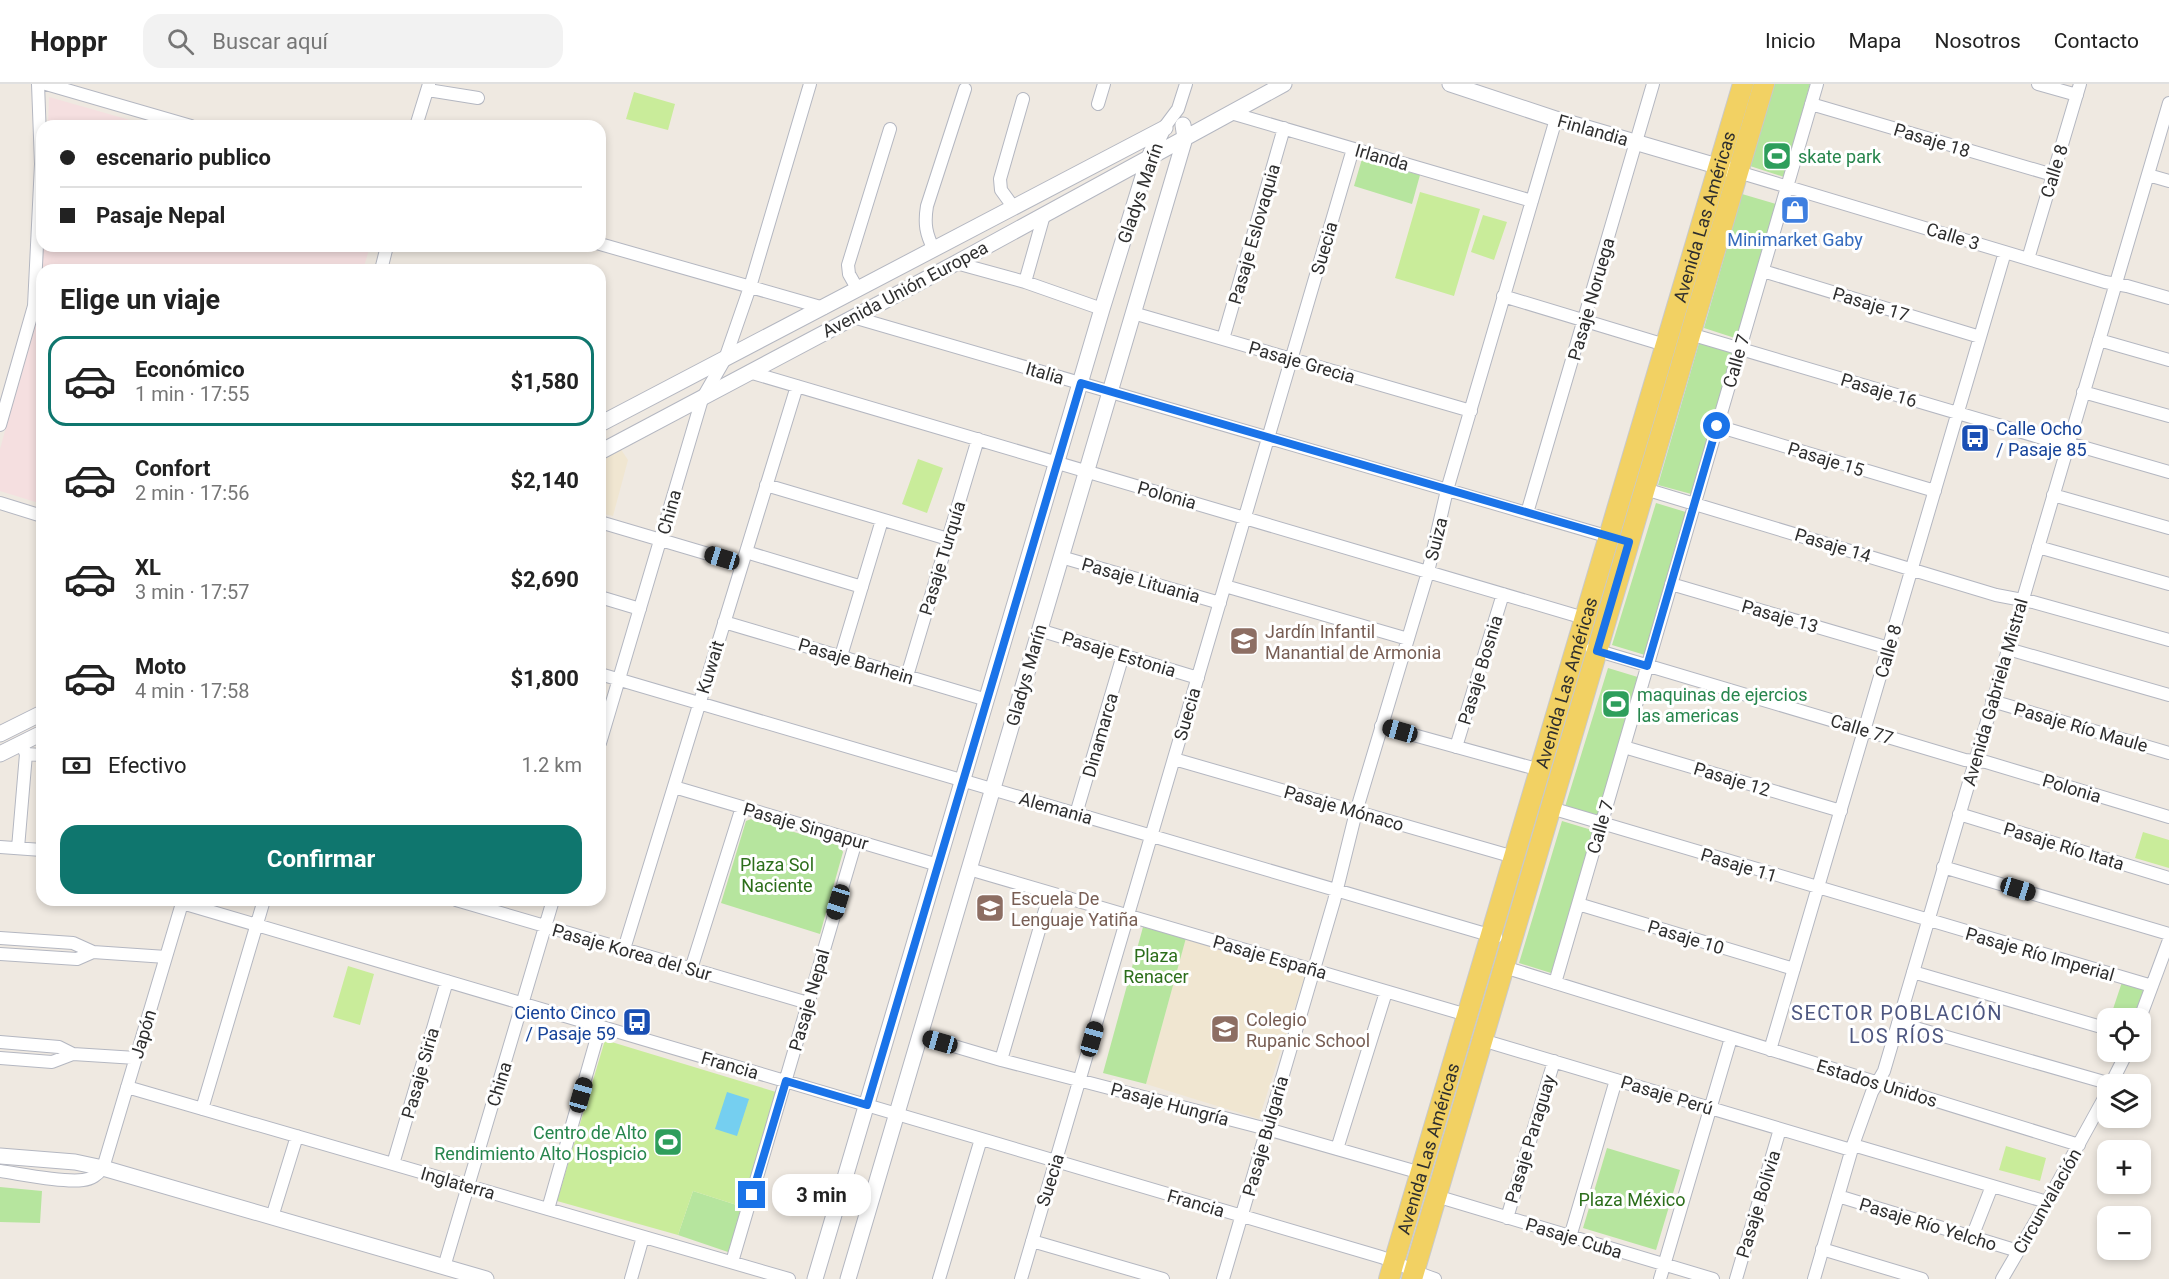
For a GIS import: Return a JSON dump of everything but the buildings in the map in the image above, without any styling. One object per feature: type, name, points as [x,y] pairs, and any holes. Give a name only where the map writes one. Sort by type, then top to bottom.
[{"type":"main road","name":"Avenida Las Américas","points":[[1392,1270],[1743,84]]},
{"type":"main road","name":"Avenida Las Américas","points":[[1413,1276],[1764,84]]},
{"type":"street","points":[[38,84],[39,120]]},
{"type":"street","points":[[46,84],[170,120]]},
{"type":"street","name":"China","points":[[606,723],[702,399],[725,360],[750,287],[810,84]]},
{"type":"street","points":[[1098,104],[1104,84]]},
{"type":"street","name":"Gladys Marín","points":[[815,1279],[1149,157],[1163,129],[1178,109],[1186,84]]},
{"type":"street","name":"Avenida Unión Europea","points":[[606,421],[1163,129],[1184,131],[1210,124],[1284,84]]},
{"type":"street","name":"Finlandia","points":[[1450,84],[1556,119],[1738,172]]},
{"type":"street","name":"Pasaje Noruega","points":[[1527,513],[1653,84]]},
{"type":"street","name":"Calle 7","points":[[1555,983],[1817,84]]},
{"type":"street","points":[[2038,84],[2078,90]]},
{"type":"street","points":[[418,120],[429,87],[478,98]]},
{"type":"street","points":[[934,250],[926,234],[927,206],[965,89]]},
{"type":"street","name":"Calle 8","points":[[2028,259],[2078,90]]},
{"type":"street","points":[[1014,208],[1001,190],[1000,179],[1023,99]]},
{"type":"street","name":"Pasaje 18","points":[[1811,104],[2053,176]]},
{"type":"street","points":[[1178,109],[1184,131]]},
{"type":"street","name":"Irlanda","points":[[1231,112],[1532,201]]},
{"type":"street","name":"Avenida Gabriela Mistral","points":[[1814,1279],[1852,1148],[1876,1083],[1884,1071],[2098,340],[2168,112]]},
{"type":"street","name":"Suiza","points":[[1336,890],[1356,812],[1428,572],[1448,490],[1503,296],[1556,119]]},
{"type":"street","name":"Pasaje Eslovaquia","points":[[1223,339],[1284,128]]},
{"type":"street","points":[[858,290],[849,274],[848,265],[890,129]]},
{"type":"street","name":"Gladys Marín","points":[[848,1279],[1133,313],[1184,131]]},
{"type":"street","name":"Avenida Unión Europea","points":[[606,449],[1044,215],[1149,157],[1184,131]]},
{"type":"street","name":"Suecia","points":[[1020,1279],[1353,149]]},
{"type":"street","name":"Calle 3","points":[[1738,172],[2028,259],[2169,298]]},
{"type":"street","points":[[2148,175],[2169,181]]},
{"type":"street","points":[[1025,282],[1044,215]]},
{"type":"street","name":"Italia","points":[[606,246],[1629,542]]},
{"type":"street","name":"Calle 8","points":[[1770,1050],[2005,252]]},
{"type":"street","points":[[956,263],[1025,282],[1102,309]]},
{"type":"street","points":[[0,425],[34,306],[36,265]]},
{"type":"street","name":"Pasaje 17","points":[[1762,271],[1980,337]]},
{"type":"street","points":[[1503,296],[1665,345]]},
{"type":"street","name":"Pasaje Grecia","points":[[1133,313],[1471,411]]},
{"type":"street","name":"Pasaje 16","points":[[1690,334],[2169,472]]},
{"type":"street","points":[[2098,340],[2169,360]]},
{"type":"street","name":"Polonia","points":[[749,372],[1584,618]]},
{"type":"street","name":"Kuwait","points":[[624,949],[796,386]]},
{"type":"street","points":[[2083,392],[2169,416]]},
{"type":"street","name":"Pasaje 15","points":[[1717,426],[1935,491]]},
{"type":"street","name":"Pasaje Turquía","points":[[907,676],[978,439]]},
{"type":"street","points":[[766,485],[948,539]]},
{"type":"street","name":"Pasaje 14","points":[[1645,489],[2013,599],[2169,640]]},
{"type":"street","points":[[2053,495],[2169,528]]},
{"type":"street","points":[[0,503],[36,514]]},
{"type":"street","points":[[841,656],[882,520]]},
{"type":"street","points":[[606,524],[862,587]]},
{"type":"street","points":[[2038,547],[2169,584]]},
{"type":"street","name":"Pasaje Lituania","points":[[1061,557],[1220,603]]},
{"type":"street","name":"Pasaje 13","points":[[1671,584],[1889,648]]},
{"type":"street","points":[[1225,586],[1408,639]]},
{"type":"street","name":"Pasaje Bosnia","points":[[1456,747],[1503,594]]},
{"type":"street","points":[[606,599],[640,609]]},
{"type":"street","name":"Pasaje Barhein","points":[[724,622],[987,700]]},
{"type":"street","name":"Pasaje Estonia","points":[[1039,630],[1198,678]]},
{"type":"street","name":"Calle 77","points":[[1577,645],[1965,760],[1975,761]]},
{"type":"street","points":[[2008,649],[2169,695]]},
{"type":"street","name":"Dinamarca","points":[[1076,814],[1123,655]]},
{"type":"street","name":"Alemania","points":[[606,676],[1511,942]]},
{"type":"street","name":"Pasaje Río Maule","points":[[1992,701],[2169,753]]},
{"type":"street","points":[[0,734],[36,716]]},
{"type":"street","points":[[1381,726],[1540,770]]},
{"type":"street","points":[[0,754],[24,748],[36,738]]},
{"type":"street","name":"Pasaje 12","points":[[1624,747],[1840,811]]},
{"type":"street","points":[[24,748],[36,753]]},
{"type":"street","points":[[18,849],[24,748]]},
{"type":"street","name":"Pasaje Mónaco","points":[[1174,759],[1514,857]]},
{"type":"street","name":"Polonia","points":[[1975,761],[1986,762],[2169,817]]},
{"type":"street","name":"Pasaje Singapur","points":[[674,787],[938,865]]},
{"type":"street","points":[[691,969],[742,807]]},
{"type":"street","name":"Pasaje 11","points":[[1551,808],[1928,921]]},
{"type":"street","name":"Pasaje Río Itata","points":[[1959,814],[2169,878]]},
{"type":"street","name":"Pasaje Nepal","points":[[732,1262],[856,841]]},
{"type":"street","points":[[0,847],[36,850]]},
{"type":"street","points":[[1944,867],[2169,934]]},
{"type":"street","name":"Pasaje España","points":[[969,869],[1467,1015]]},
{"type":"street","name":"Pasaje Bulgaria","points":[[1223,1279],[1336,890]]},
{"type":"street","points":[[1001,1060],[1050,893]]},
{"type":"street","name":"Pasaje 10","points":[[1578,904],[1794,969]]},
{"type":"street","name":"Japón","points":[[103,1168],[182,906]]},
{"type":"street","name":"Francia","points":[[196,906],[1241,1216],[1392,1270],[1435,1279]]},
{"type":"street","points":[[202,1109],[262,906]]},
{"type":"street","name":"Pasaje Korea del Sur","points":[[481,906],[808,1003]]},
{"type":"street","name":"China","points":[[444,1267],[551,906]]},
{"type":"street","name":"Pasaje Río Imperial","points":[[1928,921],[2152,986]]},
{"type":"street","points":[[0,938],[73,943],[93,952],[166,957]]},
{"type":"street","points":[[2144,1008],[2169,940]]},
{"type":"street","points":[[0,954],[77,959],[93,952]]},
{"type":"street","name":"Estados Unidos","points":[[1504,968],[2079,1145]]},
{"type":"street","points":[[1913,972],[2097,1026]]},
{"type":"street","name":"Pasaje Siria","points":[[393,1164],[447,981]]},
{"type":"street","points":[[1337,1149],[1386,992]]},
{"type":"street","points":[[1898,1023],[2097,1080]]},
{"type":"street","points":[[548,1209],[600,1027]]},
{"type":"street","name":"Pasaje Hungría","points":[[920,1036],[1001,1060],[1267,1129],[1420,1173]]},
{"type":"street","points":[[1660,1279],[1731,1038]]},
{"type":"street","name":"Pasaje Perú","points":[[1482,1040],[1780,1129],[2047,1202]]},
{"type":"street","points":[[0,1042],[59,1047],[72,1054],[136,1058]]},
{"type":"street","points":[[0,1058],[52,1062],[72,1054]]},
{"type":"street","name":"Pasaje Paraguay","points":[[1507,1218],[1554,1061]]},
{"type":"street","points":[[1570,1237],[1616,1080]]},
{"type":"street","name":"Inglaterra","points":[[127,1087],[789,1279]]},
{"type":"street","name":"Circunvalación","points":[[2002,1279],[2097,1111]]},
{"type":"street","name":"Pasaje Bolivia","points":[[1736,1279],[1780,1129]]},
{"type":"street","points":[[272,1217],[297,1136]]},
{"type":"street","points":[[939,1279],[981,1139]]},
{"type":"street","points":[[0,1156],[75,1162],[103,1168],[486,1279]]},
{"type":"street","points":[[0,1171],[77,1180],[91,1178],[103,1168]]},
{"type":"street","points":[[1972,1237],[1992,1186]]},
{"type":"street","name":"Pasaje Cuba","points":[[1436,1196],[1713,1279]]},
{"type":"street","name":"Pasaje Río Yelcho","points":[[1838,1196],[2018,1251]]},
{"type":"street","points":[[631,1279],[643,1237]]},
{"type":"street","points":[[1032,1241],[1162,1279]]},
{"type":"street","points":[[1822,1249],[1922,1279]]},
{"type":"shaded area","points":[[49,97],[130,120],[48,120]]},
{"type":"shaded area","points":[[43,252],[368,252],[365,264],[42,264]]},
{"type":"shaded area","points":[[36,320],[36,502],[0,491],[0,449]]},
{"type":"shaded area","points":[[620,448],[628,460],[613,516],[606,514],[606,456]]},
{"type":"shaded area","name":"Colegio Rupanic School","points":[[1186,938],[1306,973],[1259,1119],[1146,1084]]},
{"type":"green space","points":[[1773,84],[1810,84],[1784,177],[1750,166]]},
{"type":"green space","points":[[634,92],[675,104],[668,130],[626,119]]},
{"type":"green space","points":[[1362,159],[1420,175],[1412,204],[1354,186]]},
{"type":"green space","points":[[1420,192],[1480,209],[1454,296],[1395,278]]},
{"type":"green space","points":[[1742,194],[1776,204],[1738,339],[1704,328]]},
{"type":"green space","points":[[1483,215],[1507,222],[1494,260],[1471,252]]},
{"type":"green space","points":[[1699,343],[1735,353],[1695,495],[1658,485]]},
{"type":"green space","points":[[918,459],[943,468],[927,513],[902,504]]},
{"type":"green space","points":[[1656,503],[1689,513],[1645,655],[1612,645]]},
{"type":"green space","points":[[1608,668],[1641,678],[1597,820],[1564,810]]},
{"type":"green space","name":"Plaza Sol Naciente","points":[[751,819],[840,846],[843,852],[820,934],[721,903],[746,821]]},
{"type":"green space","points":[[1562,821],[1595,831],[1551,973],[1519,963]]},
{"type":"green space","points":[[2143,832],[2169,840],[2169,868],[2135,858]]},
{"type":"green space","name":"Plaza Renacer","points":[[1143,927],[1186,938],[1146,1084],[1103,1073]]},
{"type":"green space","points":[[348,966],[374,974],[360,1025],[333,1017]]},
{"type":"green space","points":[[2122,982],[2146,990],[2140,1008],[2113,1008]]},
{"type":"green space","name":"Centro de Alto Rendimiento Alto Hospicio","points":[[605,1040],[776,1092],[743,1207],[693,1191],[678,1235],[557,1201]]},
{"type":"green space","points":[[2006,1146],[2046,1158],[2040,1181],[1999,1170]]},
{"type":"green space","name":"Plaza México","points":[[1607,1148],[1680,1170],[1656,1250],[1583,1228]]},
{"type":"green space","points":[[0,1187],[42,1191],[40,1223],[0,1222]]},
{"type":"green space","points":[[693,1191],[743,1207],[728,1252],[678,1235]]},
{"type":"water","points":[[727,1092],[749,1099],[737,1136],[715,1129]]},
{"type":"place","name":"skate park","points":[[1777,156]]},
{"type":"place","name":"Minimarket Gaby","points":[[1795,210]]},
{"type":"place","name":"Calle Ocho / Pasaje 85","points":[[1975,438]]},
{"type":"place","name":"Jardín Infantil Manantial de Armonia","points":[[1244,641]]},
{"type":"place","name":"maquinas de ejercios las americas","points":[[1616,704]]},
{"type":"place","name":"Escuela De Lenguaje Yatiña","points":[[990,908]]},
{"type":"place","name":"Ciento Cinco / Pasaje 59","points":[[637,1022]]},
{"type":"place","name":"Colegio Rupanic School","points":[[1225,1029]]},
{"type":"place","name":"Centro de Alto Rendimiento Alto Hospicio","points":[[668,1142]]},
{"type":"district","name":"SECTOR POBLACIÓN LOS RÍOS","points":[[1897,1024]]},
{"type":"route","points":[[752,1195],[786,1081],[867,1105],[1081,383],[1629,542],[1597,651],[1647,666],[1717,426]]}]
